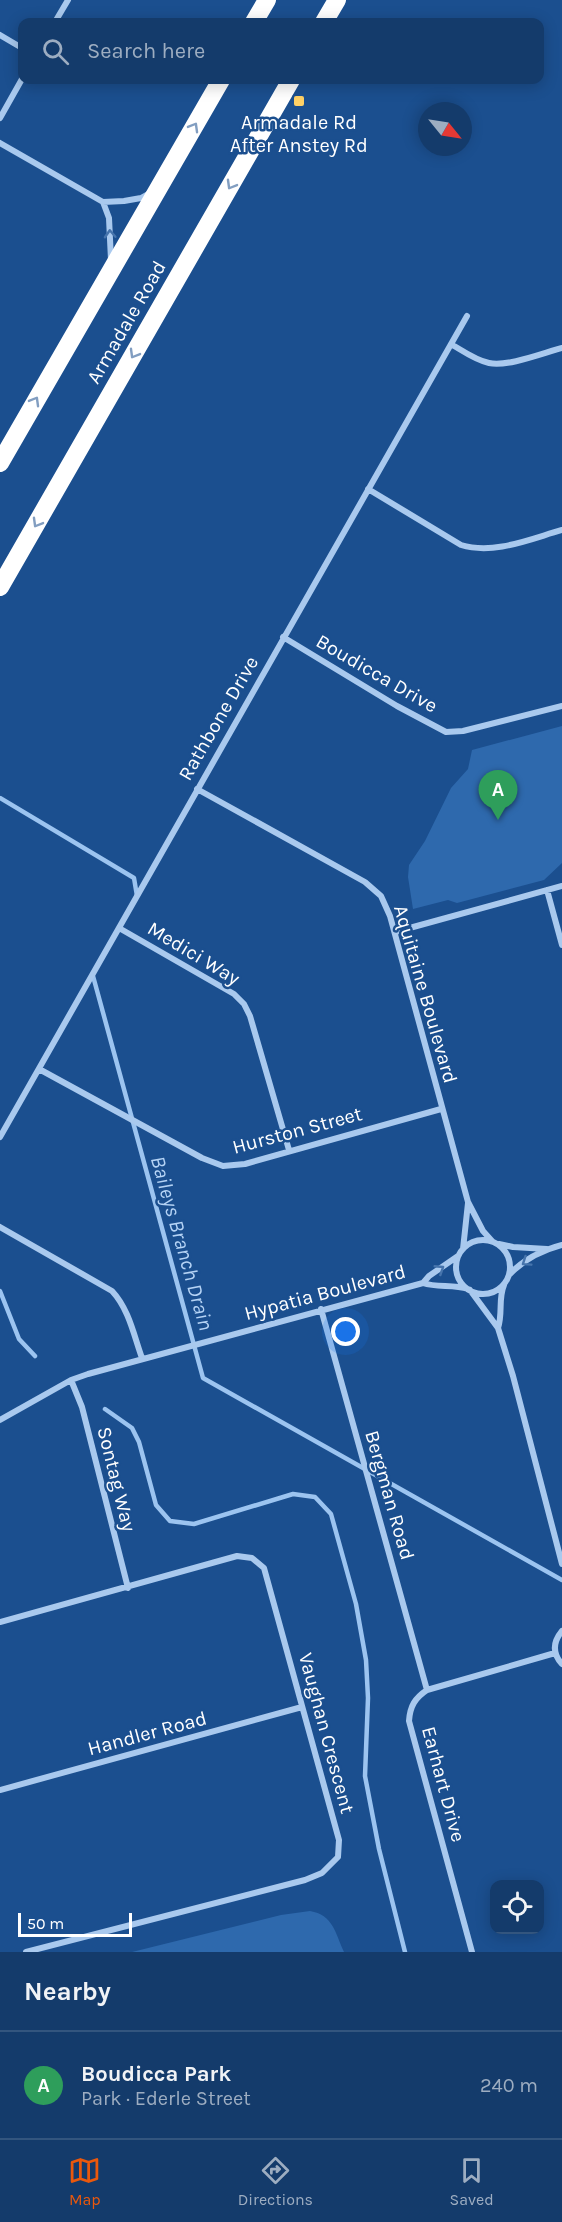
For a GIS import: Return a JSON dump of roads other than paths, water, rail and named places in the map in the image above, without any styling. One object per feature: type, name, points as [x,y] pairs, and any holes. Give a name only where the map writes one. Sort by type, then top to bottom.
[{"type":"highway","points":[[256,18],[267,0]]},
{"type":"highway","points":[[326,18],[337,0]]},
{"type":"highway","name":"Armadale Road","points":[[0,463],[219,84]]},
{"type":"highway","name":"Armadale Road","points":[[0,586],[289,84]]},
{"type":"street","points":[[57,18],[68,0]]},
{"type":"street","points":[[0,35],[18,46]]},
{"type":"street","points":[[0,118],[20,84]]},
{"type":"street","points":[[0,142],[103,202],[141,198],[159,188]]},
{"type":"street","points":[[103,202],[109,218],[112,268]]},
{"type":"street","name":"Rathbone Drive","points":[[0,1137],[467,316]]},
{"type":"street","points":[[451,344],[477,359],[490,363],[503,363],[562,348]]},
{"type":"street","points":[[368,489],[461,545],[474,549],[495,548],[562,530]]},
{"type":"street","name":"Boudicca Drive","points":[[283,638],[446,732],[464,731],[562,706]]},
{"type":"street","name":"Aquitaine Boulevard","points":[[197,789],[365,882],[381,896],[395,932],[468,1202]]},
{"type":"street","points":[[395,932],[562,886]]},
{"type":"street","points":[[548,890],[562,945]]},
{"type":"street","name":"Medici Way","points":[[119,928],[234,994],[244,1004],[250,1016],[290,1150]]},
{"type":"street","name":"Hurston Street","points":[[39,1069],[202,1158],[223,1166],[245,1164],[441,1108]]},
{"type":"street","points":[[468,1202],[483,1231],[508,1256],[510,1271],[502,1290],[501,1317],[498,1328]]},
{"type":"street","points":[[463,1249],[468,1202]]},
{"type":"street","points":[[0,1227],[112,1291],[126,1312],[142,1358]]},
{"type":"street","points":[[547,1249],[513,1247],[477,1240],[463,1249],[456,1265],[462,1282],[498,1328],[513,1376],[562,1564]]},
{"type":"street","points":[[469,1289],[489,1293],[496,1290],[511,1272],[525,1262],[547,1249],[562,1245]]},
{"type":"street","name":"Hypatia Boulevard","points":[[423,1283],[429,1276],[458,1256]]},
{"type":"street","name":"Hypatia Boulevard","points":[[2,1418],[71,1380],[142,1358],[423,1283],[432,1286],[469,1289]]},
{"type":"street","name":"Bergman Road","points":[[321,1309],[427,1690]]},
{"type":"street","name":"Sontag Way","points":[[71,1380],[82,1407],[128,1588]]},
{"type":"street","points":[[0,1410],[2,1418]]},
{"type":"street","name":"Vaughan Crescent","points":[[0,1622],[237,1556],[252,1558],[264,1568],[339,1840],[338,1857],[322,1873],[286,1885],[26,1952]]},
{"type":"street","points":[[562,1631],[556,1640],[555,1653],[562,1664]]},
{"type":"street","points":[[427,1690],[555,1653]]},
{"type":"street","name":"Earhart Drive","points":[[427,1690],[413,1703],[409,1712],[409,1721],[472,1952]]},
{"type":"street","name":"Handler Road","points":[[0,1790],[302,1707]]},
{"type":"waterway","name":"Baileys Branch Drain","points":[[0,798],[134,878],[137,896]]},
{"type":"waterway","name":"Baileys Branch Drain","points":[[93,976],[203,1378],[562,1580]]},
{"type":"waterway","points":[[0,1291],[19,1339],[35,1356]]},
{"type":"waterway","points":[[105,1409],[132,1428],[139,1442],[156,1505],[170,1521],[194,1524],[293,1494],[315,1497],[331,1514],[356,1604],[366,1660],[368,1698],[365,1776],[379,1849],[405,1952]]},
{"type":"place","name":"Armadale Rd After Anstey Rd","points":[[299,101]]},
{"type":"place","name":"Boudicca Park","points":[[498,820]]}]
